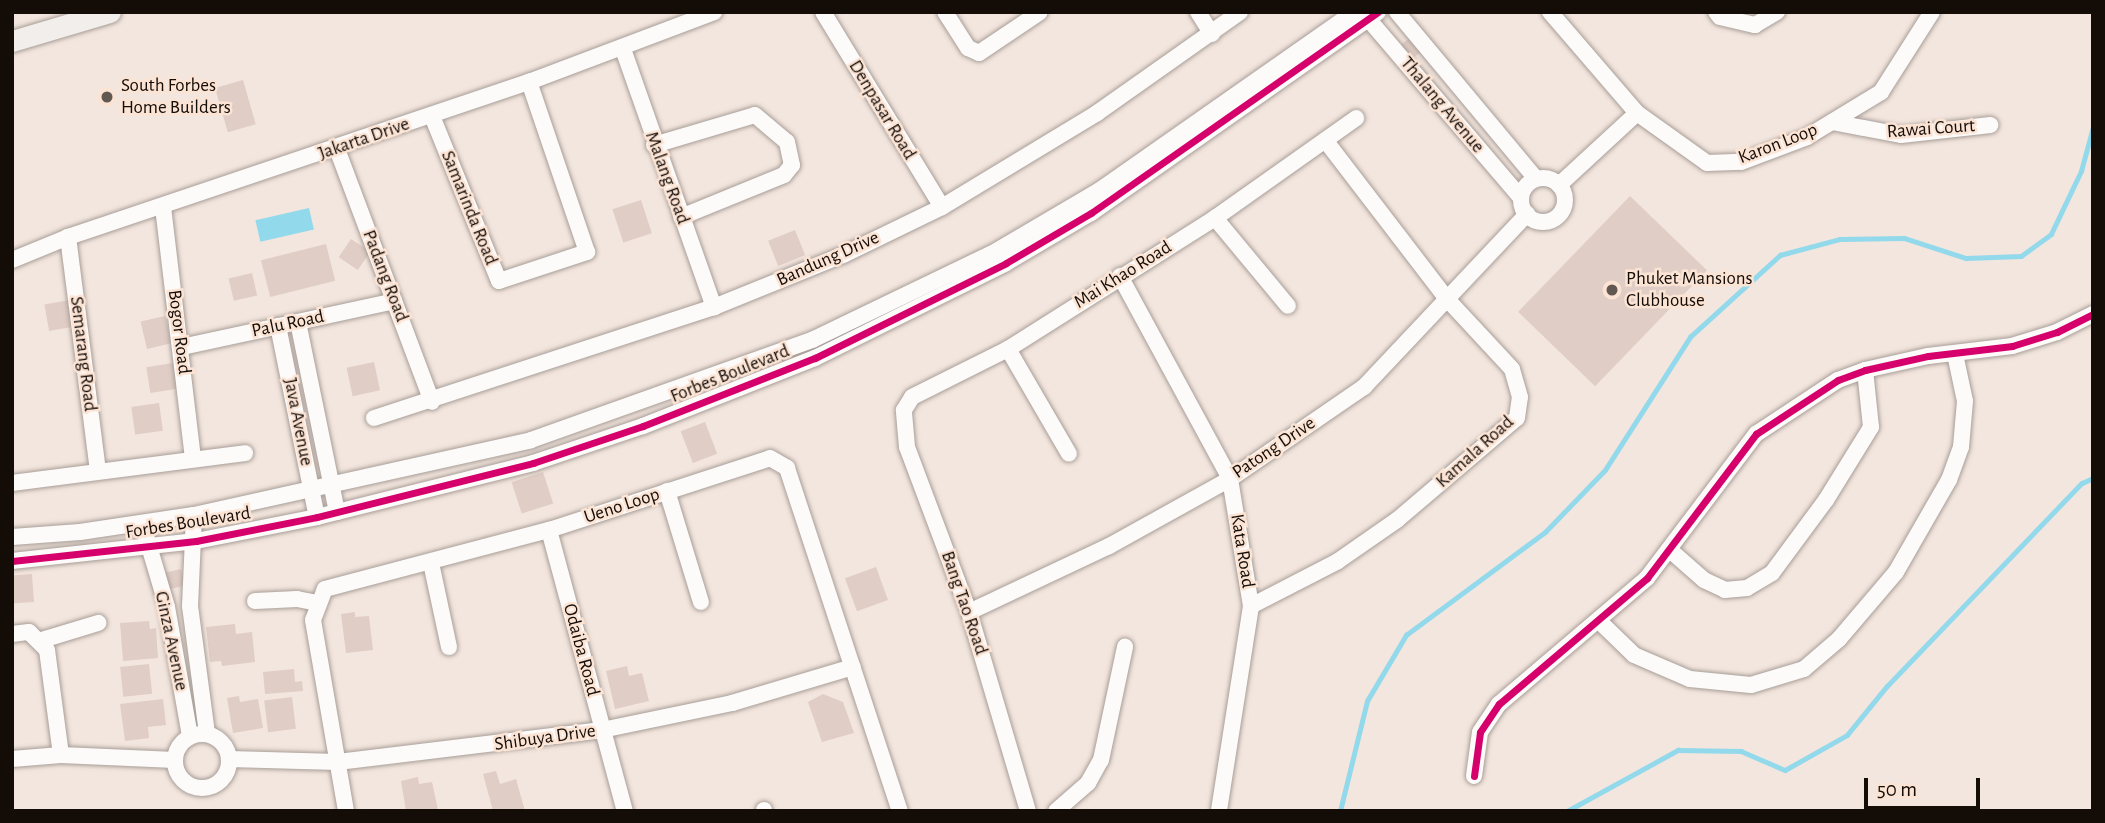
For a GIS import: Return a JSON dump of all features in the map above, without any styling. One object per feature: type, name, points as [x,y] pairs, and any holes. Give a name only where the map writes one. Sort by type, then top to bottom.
[{"type":"main road","points":[[12,41],[110,12]]},
{"type":"street","name":"Jakarta Drive","points":[[12,260],[68,237],[337,149],[623,49],[714,12]]},
{"type":"street","name":"Denpasar Road","points":[[823,12],[942,207]]},
{"type":"street","points":[[945,12],[968,48],[979,53],[1040,12]]},
{"type":"street","points":[[1198,12],[1212,34]]},
{"type":"street","name":"Bandung Drive","points":[[373,418],[432,402],[715,307],[843,255],[942,207],[1097,113],[1240,12]]},
{"type":"street","name":"Forbes Boulevard","points":[[12,537],[194,515],[312,492],[531,440],[814,339],[990,254],[1100,190],[1354,12]]},
{"type":"street","name":"Thalang Avenue","points":[[1397,12],[1536,179]]},
{"type":"street","name":"Karon Loop","points":[[1550,12],[1637,113],[1707,163],[1741,162],[1807,137],[1881,92],[1931,12]]},
{"type":"street","points":[[1716,12],[1720,17],[1755,25],[1777,12]]},
{"type":"street","name":"Forbes Boulevard","points":[[12,561],[196,541],[317,517],[533,463],[643,426],[815,358],[1006,263],[1091,213],[1370,15]]},
{"type":"street","name":"Thalang Avenue","points":[[1370,15],[1524,206]]},
{"type":"street","name":"Malang Road","points":[[623,49],[654,145],[715,307]]},
{"type":"street","name":"Samarinda Road","points":[[432,116],[499,281],[587,252],[529,82]]},
{"type":"street","points":[[1559,185],[1637,113]]},
{"type":"street","points":[[654,145],[755,115],[787,142],[792,165],[784,175],[681,217]]},
{"type":"street","name":"Mai Khao Road","points":[[912,397],[1008,349],[1215,218],[1356,118]]},
{"type":"street","name":"Rawai Court","points":[[1832,122],[1900,135],[1990,125]]},
{"type":"street","name":"Kamala Road","points":[[1251,606],[1338,561],[1387,527],[1517,418],[1520,397],[1512,369],[1447,299],[1325,140]]},
{"type":"street","name":"Padang Road","points":[[337,149],[432,402]]},
{"type":"street","points":[[1548,178],[1559,185],[1565,198],[1557,216],[1545,221],[1524,206],[1525,186],[1536,179],[1548,178]]},
{"type":"street","name":"Patong Drive","points":[[969,612],[1108,545],[1230,479],[1364,387],[1447,299],[1524,206]]},
{"type":"street","name":"Bogor Road","points":[[163,207],[182,347],[193,458]]},
{"type":"street","points":[[1215,218],[1288,306]]},
{"type":"street","name":"Semarang Road","points":[[68,237],[98,471]]},
{"type":"street","name":"Kata Road","points":[[1120,276],[1230,479],[1251,606],[1219,811]]},
{"type":"street","name":"Palu Road","points":[[182,347],[394,301]]},
{"type":"street","points":[[1474,776],[1480,732],[1499,704],[1598,620],[1671,551],[1720,476],[1756,434],[1838,380],[1865,370],[2012,346],[2093,314]]},
{"type":"street","name":"Java Avenue","points":[[298,322],[337,512]]},
{"type":"street","name":"Java Avenue","points":[[278,327],[317,517]]},
{"type":"street","points":[[1008,349],[1069,454]]},
{"type":"street","points":[[1598,620],[1634,655],[1690,679],[1751,685],[1804,669],[1839,639],[1896,572],[1949,480],[1961,447],[1965,401],[1955,354]]},
{"type":"street","points":[[1671,551],[1704,580],[1725,590],[1747,588],[1772,573],[1826,500],[1871,427],[1865,370]]},
{"type":"street","name":"Bang Tao Road","points":[[912,397],[904,410],[907,447],[969,612],[1028,811]]},
{"type":"street","points":[[12,482],[245,453]]},
{"type":"street","name":"Ueno Loop","points":[[318,603],[325,589],[340,583],[431,564],[549,530],[762,459],[779,461],[787,468],[900,811]]},
{"type":"street","points":[[667,491],[701,601]]},
{"type":"street","name":"Ginza Avenue","points":[[194,515],[196,541],[190,606],[207,734]]},
{"type":"street","name":"Ginza Avenue","points":[[144,523],[148,546],[167,607],[190,736]]},
{"type":"street","name":"Odaiba Road","points":[[549,530],[625,811]]},
{"type":"street","points":[[431,564],[449,647]]},
{"type":"street","points":[[255,601],[297,599],[318,603],[313,620],[346,811]]},
{"type":"street","points":[[167,607],[190,606]]},
{"type":"street","points":[[42,640],[98,622]]},
{"type":"street","points":[[12,634],[29,632],[42,640],[47,650],[61,755]]},
{"type":"street","points":[[1056,811],[1088,783],[1101,760],[1125,647]]},
{"type":"street","name":"Shibuya Drive","points":[[229,759],[338,762],[602,730],[732,703],[853,667]]},
{"type":"street","points":[[207,734],[223,743],[229,759],[219,782],[203,788],[186,783],[175,760],[179,746],[190,736],[207,734]]},
{"type":"street","points":[[12,759],[61,755],[175,760]]},
{"type":"water","points":[[309,208],[314,229],[260,242],[255,220]]},
{"type":"building","points":[[1412,36],[1423,50],[1410,60],[1399,46]]},
{"type":"building","points":[[243,80],[256,124],[228,132],[215,88]]},
{"type":"building","name":"Phuket Mansions Clubhouse","points":[[1630,196],[1707,270],[1595,386],[1518,312]]},
{"type":"building","points":[[641,200],[652,233],[623,243],[612,209]]},
{"type":"building","points":[[795,230],[805,255],[778,266],[768,241]]},
{"type":"building","points":[[351,239],[370,252],[358,270],[339,257]]},
{"type":"building","points":[[326,244],[335,281],[270,297],[261,260]]},
{"type":"building","points":[[252,273],[257,295],[234,301],[229,278]]},
{"type":"building","points":[[70,300],[75,327],[49,331],[44,305]]},
{"type":"building","points":[[165,316],[171,343],[147,349],[141,322]]},
{"type":"building","points":[[374,362],[380,390],[353,396],[347,368]]},
{"type":"building","points":[[173,363],[177,389],[150,393],[146,367]]},
{"type":"building","points":[[159,403],[163,431],[135,435],[131,407]]},
{"type":"building","points":[[705,422],[717,454],[693,463],[681,431]]},
{"type":"building","points":[[543,472],[553,503],[522,514],[512,482]]},
{"type":"building","points":[[876,567],[888,600],[857,611],[845,578]]},
{"type":"building","points":[[181,569],[185,586],[169,589],[165,573]]},
{"type":"building","points":[[32,574],[34,602],[14,603],[12,575]]},
{"type":"building","points":[[355,612],[355,617],[369,616],[373,650],[346,653],[341,614]]},
{"type":"building","points":[[149,621],[150,629],[156,628],[158,658],[123,661],[120,623]]},
{"type":"building","points":[[235,624],[236,634],[252,632],[255,662],[222,666],[221,661],[210,662],[206,627]]},
{"type":"building","points":[[149,664],[152,694],[123,697],[120,667]]},
{"type":"building","points":[[627,666],[629,676],[642,673],[649,701],[615,709],[606,671]]},
{"type":"building","points":[[294,669],[295,682],[302,681],[303,691],[265,694],[263,672]]},
{"type":"building","points":[[823,694],[843,702],[854,733],[822,742],[808,702]]},
{"type":"building","points":[[239,696],[240,702],[258,699],[263,728],[233,733],[227,698]]},
{"type":"building","points":[[292,697],[296,729],[268,732],[264,700]]},
{"type":"building","points":[[163,699],[166,725],[148,727],[149,738],[125,741],[120,704]]},
{"type":"building","points":[[496,771],[500,784],[516,779],[525,811],[493,811],[483,774]]},
{"type":"building","points":[[418,777],[419,784],[432,782],[438,810],[406,811],[401,781]]},
{"type":"waterway","points":[[1340,811],[1367,701],[1406,635],[1545,532],[1605,470],[1690,337],[1780,255],[1840,239],[1904,238],[1966,258],[2021,256],[2051,234],[2081,171],[2093,127]]},
{"type":"waterway","points":[[1567,811],[1678,750],[1741,751],[1785,770],[1847,735],[1887,686],[2082,483],[2093,478]]},
{"type":"cycle path","points":[[12,561],[196,541],[317,517],[533,463],[643,426],[815,358],[1006,263],[1091,213],[1378,12]]},
{"type":"cycle path","points":[[1474,776],[1480,732],[1499,704],[1647,578],[1756,434],[1838,380],[1865,370],[1928,356],[2012,346],[2057,332],[2093,314]]},
{"type":"place","name":"South Forbes Home Builders","points":[[107,97]]},
{"type":"place","name":"Phuket Mansions Clubhouse","points":[[1612,290]]}]
